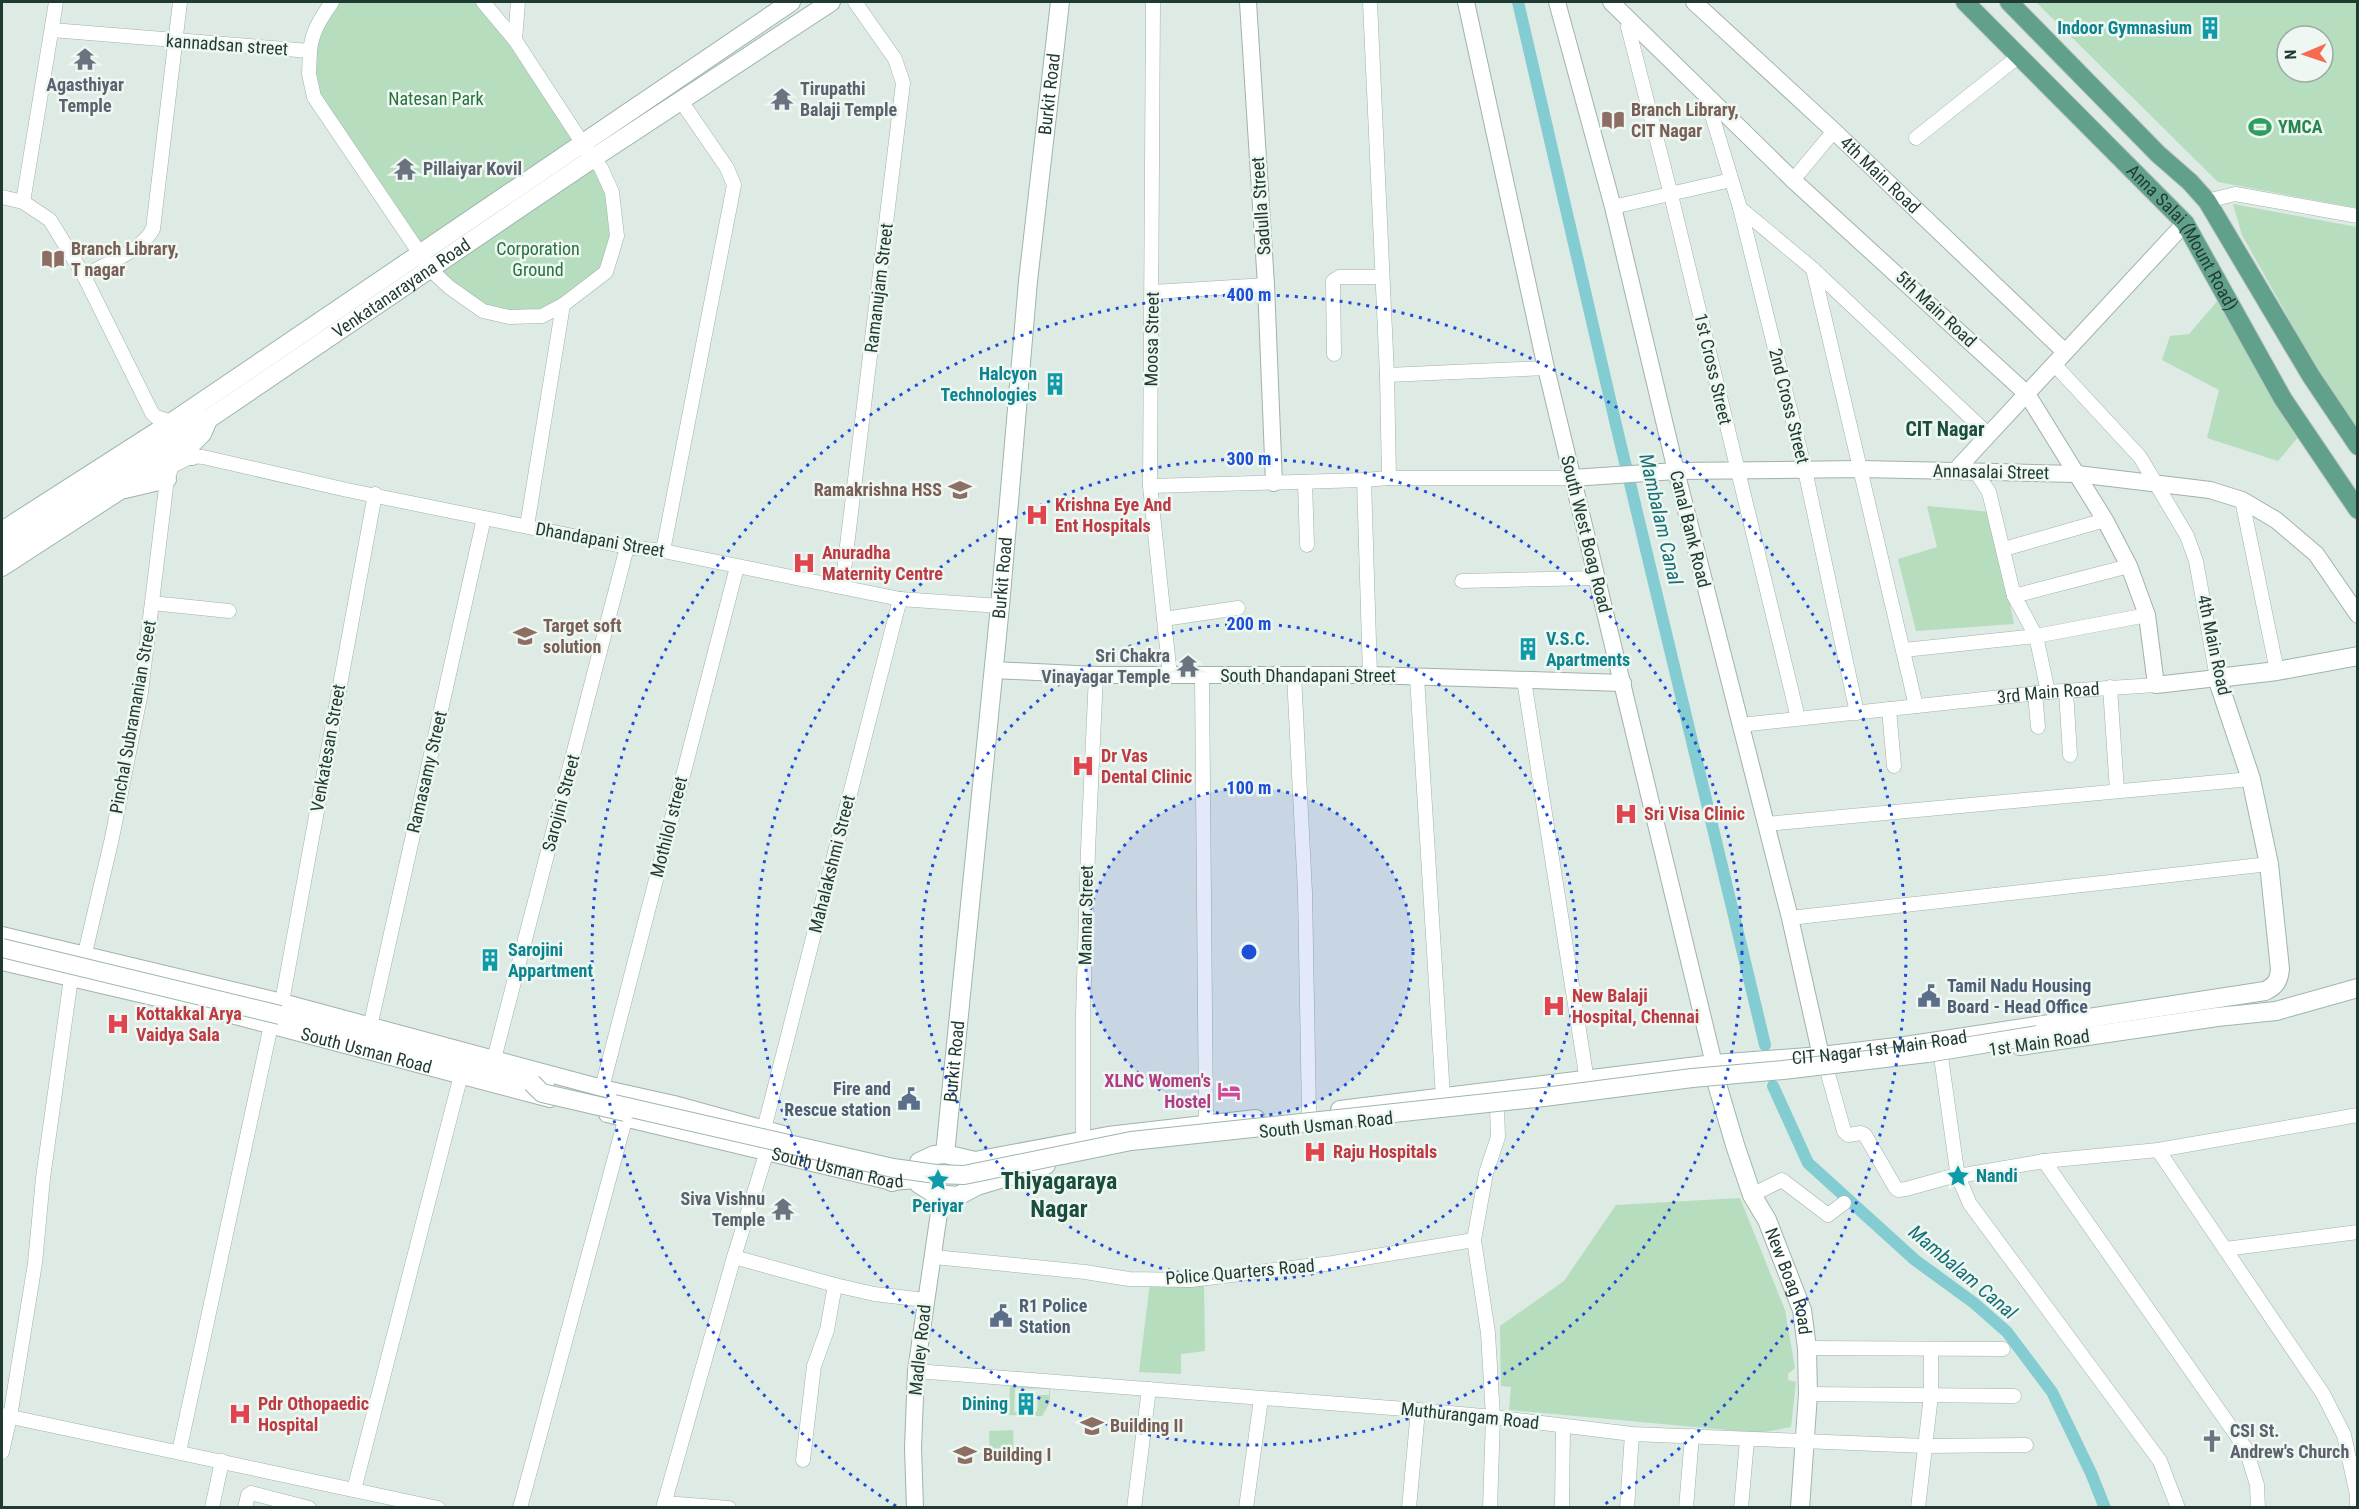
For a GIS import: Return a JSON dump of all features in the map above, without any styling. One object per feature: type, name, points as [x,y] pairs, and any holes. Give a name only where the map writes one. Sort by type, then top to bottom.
[{"type":"main road","name":"Venkatanarayana Road","points":[[188,444],[197,423],[210,418],[426,262],[589,151],[789,2]]},
{"type":"main road","name":"Venkatanarayana Road","points":[[589,151],[681,101],[831,2]]},
{"type":"main road","name":"Burkit Road","points":[[945,1154],[994,670],[1028,281],[1060,2]]},
{"type":"main road","name":"Anna Salai (Mount Road)","points":[[1965,2],[2185,223],[2283,399],[2358,510]]},
{"type":"main road","name":"Anna Salai (Mount Road)","points":[[2009,2],[2207,201],[2311,376],[2358,446]]},
{"type":"main road","points":[[2136,174],[2158,154]]},
{"type":"main road","name":"Venkatanarayana Road","points":[[2,531],[188,444],[426,262]]},
{"type":"main road","name":"Venkatanarayana Road","points":[[2,550],[165,447],[188,444]]},
{"type":"main road","points":[[125,489],[167,479]]},
{"type":"main road","name":"3rd Main Road","points":[[2217,678],[2358,656]]},
{"type":"main road","name":"4th Main Road","points":[[2217,678],[2251,779],[2269,864],[2280,969],[2277,983],[2273,987],[2225,1007]]},
{"type":"main road","points":[[2,948],[278,1014],[633,1108]]},
{"type":"main road","name":"1st Main Road","points":[[1717,1084],[1828,1074],[1940,1049],[2225,1007],[2276,1011],[2358,988]]},
{"type":"main road","points":[[257,1010],[274,1005],[441,1050],[460,1054],[467,1052]]},
{"type":"main road","name":"South Usman Road","points":[[633,1108],[893,1168],[936,1174],[964,1174],[1131,1141],[1883,1058],[2225,1007]]},
{"type":"main road","name":"CIT Nagar 1st Main Road","points":[[1714,1064],[1940,1049]]},
{"type":"main road","name":"South Usman Road","points":[[919,1162],[934,1155],[945,1154],[975,1161],[1083,1149],[1206,1124],[1309,1114],[1714,1064]]},
{"type":"main road","name":"New Boag Road","points":[[1714,1064],[1717,1084],[1752,1195],[1767,1220],[1802,1310],[1807,1347],[1808,1394],[1800,1508]]},
{"type":"main road","points":[[532,1083],[542,1093],[843,1163],[888,1175],[892,1182]]},
{"type":"main road","name":"South Usman Road","points":[[916,1180],[934,1194],[947,1196],[964,1194],[977,1186],[1083,1149],[1109,1151],[1206,1138],[1717,1084]]},
{"type":"main road","points":[[975,1161],[977,1186]]},
{"type":"main road","points":[[916,1180],[915,1171],[919,1162]]},
{"type":"street","points":[[23,202],[56,2]]},
{"type":"street","points":[[84,276],[140,245],[153,229],[180,2]]},
{"type":"street","points":[[310,51],[319,20],[332,2]]},
{"type":"street","name":"kannadsan street","points":[[52,30],[175,42],[310,51],[309,74],[314,97],[426,262],[449,287],[483,311],[509,317],[542,316],[563,305],[606,272],[617,236],[612,192],[589,151],[515,40],[483,2]]},
{"type":"street","points":[[515,40],[518,2]]},
{"type":"street","name":"Ramanujam Street","points":[[842,587],[903,83],[895,59],[855,2]]},
{"type":"street","name":"Moosa Street","points":[[1153,2],[1150,486],[1170,676]]},
{"type":"street","name":"Sadulla Street","points":[[1248,2],[1266,285],[1274,483]]},
{"type":"street","points":[[1370,2],[1387,375],[1389,478]]},
{"type":"street","name":"South West Boag Road","points":[[1466,2],[1546,368],[1714,1064]]},
{"type":"street","name":"Canal Bank Road","points":[[1557,2],[1613,207],[1676,471],[1790,918],[1821,1056]]},
{"type":"street","name":"5th Main Road","points":[[1611,2],[1794,180],[2027,394],[2105,520],[2129,566],[2147,615],[2156,685]]},
{"type":"street","name":"4th Main Road","points":[[1694,2],[1834,131],[2059,357],[2140,456],[2187,536],[2196,561],[2217,678]]},
{"type":"street","name":"1st Cross Street","points":[[1630,21],[1628,27],[1798,718]]},
{"type":"street","points":[[1916,138],[2019,56]]},
{"type":"street","points":[[663,551],[734,185],[727,168],[681,101]]},
{"type":"street","name":"2nd Cross Street","points":[[1717,105],[1711,112],[1740,208],[1805,470],[1857,713]]},
{"type":"street","points":[[1794,180],[1834,131]]},
{"type":"street","points":[[1613,207],[1731,180]]},
{"type":"street","points":[[2207,201],[2235,194],[2358,216]]},
{"type":"street","points":[[2,197],[23,202],[51,220],[84,276],[152,413],[188,444]]},
{"type":"street","points":[[1740,208],[1813,269],[1989,435]]},
{"type":"street","points":[[1955,471],[2185,223]]},
{"type":"street","points":[[1813,269],[1916,706]]},
{"type":"street","points":[[1334,354],[1333,281],[1339,277],[1381,277]]},
{"type":"street","points":[[1153,292],[1266,285]]},
{"type":"street","points":[[527,526],[563,305]]},
{"type":"street","points":[[1387,375],[1546,368]]},
{"type":"street","points":[[167,479],[172,466],[188,444]]},
{"type":"street","points":[[2,568],[125,489],[188,444]]},
{"type":"street","name":"Dhandapani Street","points":[[188,444],[375,494],[627,547],[663,551],[900,599],[1000,606]]},
{"type":"street","name":"Annasalai Street","points":[[1572,478],[1676,471],[1861,469],[2077,474],[2210,490],[2242,500],[2276,520],[2316,554],[2358,615]]},
{"type":"street","points":[[1976,472],[1989,492],[2014,596],[2036,636],[2041,693],[2038,727]]},
{"type":"street","points":[[1150,486],[1389,478],[1572,478]]},
{"type":"street","name":"Pinchal Subramanian Street","points":[[71,978],[85,953],[141,692],[167,479]]},
{"type":"street","points":[[1364,480],[1370,675]]},
{"type":"street","points":[[1305,482],[1307,545]]},
{"type":"street","name":"Venkatesan Street","points":[[179,1452],[278,1014],[375,494]]},
{"type":"street","points":[[2242,500],[2277,670]]},
{"type":"street","name":"Ramasamy Street","points":[[370,1027],[484,518]]},
{"type":"street","points":[[2004,549],[2105,520]]},
{"type":"street","name":"Sarojini Street","points":[[494,1059],[627,547]]},
{"type":"street","points":[[2014,596],[2129,566]]},
{"type":"street","name":"Mothilol street","points":[[602,1088],[737,567]]},
{"type":"street","points":[[1462,581],[1596,578]]},
{"type":"street","name":"Mahalakshmi Street","points":[[764,1129],[900,599]]},
{"type":"street","points":[[152,603],[229,611]]},
{"type":"street","points":[[1164,619],[1238,608]]},
{"type":"street","points":[[1904,650],[2036,636],[2147,615]]},
{"type":"street","name":"South Dhandapani Street","points":[[994,670],[1096,675],[1370,675],[1623,682]]},
{"type":"street","name":"Mannar Street","points":[[1083,1149],[1083,1014],[1096,675]]},
{"type":"street","points":[[1293,675],[1305,892],[1309,1114]]},
{"type":"street","points":[[1202,676],[1206,1124]]},
{"type":"street","points":[[1417,676],[1443,1097]]},
{"type":"street","name":"3rd Main Road","points":[[1740,726],[2041,693],[2217,678]]},
{"type":"street","points":[[1524,680],[1587,1081]]},
{"type":"street","points":[[2110,687],[2117,791]]},
{"type":"street","points":[[2066,691],[2070,755]]},
{"type":"street","points":[[1889,709],[1894,766]]},
{"type":"street","points":[[1766,824],[2251,779]]},
{"type":"street","points":[[1790,918],[2269,864]]},
{"type":"street","name":"South Usman Road","points":[[2,935],[85,953],[188,981],[278,1014],[461,1075],[633,1108],[766,1151],[892,1182],[916,1180]]},
{"type":"street","name":"South Usman Road","points":[[2,962],[71,978],[278,1014],[370,1027],[602,1088],[633,1108],[674,1104],[764,1129],[905,1162],[919,1162]]},
{"type":"street","points":[[2,1452],[6,1416],[35,1263],[43,1178],[71,978]]},
{"type":"street","points":[[1940,1049],[1958,1175],[1970,1204],[2160,1461],[2178,1508]]},
{"type":"street","points":[[1828,1074],[1844,1131],[1848,1135],[1861,1133],[1865,1135],[1898,1190],[1958,1175],[2044,1161],[2158,1150],[2358,1115]]},
{"type":"street","points":[[354,1490],[461,1075]]},
{"type":"street","points":[[1490,1508],[1493,1417],[1488,1333],[1474,1240],[1486,1173],[1498,1137],[1497,1106]]},
{"type":"street","points":[[520,1508],[633,1108]]},
{"type":"street","points":[[2158,1150],[2323,1394],[2344,1435],[2358,1508]]},
{"type":"street","points":[[729,1508],[664,1505],[766,1151]]},
{"type":"street","points":[[2044,1161],[2246,1449],[2257,1485],[2258,1508]]},
{"type":"street","points":[[1752,1195],[1782,1180],[1828,1215],[1844,1203]]},
{"type":"street","name":"Madley Road","points":[[915,1508],[913,1448],[916,1371],[940,1206],[947,1196]]},
{"type":"street","points":[[2225,1249],[2358,1232]]},
{"type":"street","name":"Police Quarters Road","points":[[934,1257],[1085,1272],[1129,1279],[1191,1280],[1333,1263],[1474,1240]]},
{"type":"street","points":[[734,1257],[874,1294],[925,1300]]},
{"type":"street","points":[[803,1460],[814,1366],[827,1330],[835,1285]]},
{"type":"street","points":[[1807,1347],[2003,1349]]},
{"type":"street","points":[[1918,1508],[1931,1395],[1931,1349]]},
{"type":"street","name":"Muthurangam Road","points":[[916,1371],[1418,1410],[1632,1434],[1805,1443],[1925,1446],[2026,1445]]},
{"type":"street","points":[[1134,1508],[1149,1389]]},
{"type":"street","points":[[1808,1394],[2014,1396]]},
{"type":"street","points":[[1246,1508],[1261,1399]]},
{"type":"street","points":[[1409,1508],[1418,1410]]},
{"type":"street","points":[[6,1416],[354,1490],[405,1504],[438,1508]]},
{"type":"street","points":[[1562,1508],[1563,1427]]},
{"type":"street","points":[[1627,1508],[1632,1434]]},
{"type":"street","points":[[1686,1508],[1692,1436]]},
{"type":"street","points":[[1741,1508],[1747,1440]]},
{"type":"street","points":[[212,1508],[222,1461]]},
{"type":"street","points":[[245,1508],[251,1492],[309,1508]]},
{"type":"green space","name":"Natesan Park","points":[[330,2],[482,2],[579,141],[422,249],[316,96],[314,38]]},
{"type":"green space","name":"YMCA","points":[[2036,2],[2357,2],[2357,208],[2218,182]]},
{"type":"green space","name":"Corporation Ground","points":[[589,162],[610,195],[614,237],[603,271],[542,314],[485,309],[436,269]]},
{"type":"green space","points":[[2233,204],[2357,227],[2357,431],[2330,392],[2242,235]]},
{"type":"green space","points":[[2221,297],[2301,434],[2278,461],[2207,438],[2219,390],[2162,360],[2170,336],[2189,334]]},
{"type":"green space","points":[[1927,506],[1991,512],[2014,624],[1916,631],[1898,559],[1937,547]]},
{"type":"green space","points":[[1740,1198],[1785,1310],[1795,1368],[1788,1374],[1788,1380],[1796,1382],[1791,1427],[1760,1433],[1509,1410],[1511,1387],[1501,1386],[1500,1326],[1564,1281],[1616,1205]]},
{"type":"green space","points":[[1150,1283],[1204,1285],[1205,1351],[1181,1354],[1181,1374],[1139,1372]]},
{"type":"green space","points":[[1010,1386],[1050,1387],[1050,1402],[1042,1416],[1009,1415]],"holes":[[[1015,1388],[1049,1389],[1049,1395],[1038,1395],[1037,1412],[1014,1412]]]},
{"type":"green space","points":[[1013,1430],[1014,1462],[990,1463],[989,1431]]},
{"type":"waterway","name":"Mambalam Canal","points":[[1518,2],[1616,425],[1765,1045]]},
{"type":"waterway","name":"Mambalam Canal","points":[[1773,1086],[1808,1163],[1915,1260],[1974,1303],[2007,1332],[2052,1392],[2091,1473],[2105,1508]]},
{"type":"place","name":"Indoor Gymnasium","points":[[2210,28]]},
{"type":"place","name":"Agasthiyar Temple","points":[[85,59]]},
{"type":"place","name":"Tirupathi Balaji Temple","points":[[782,99]]},
{"type":"place","name":"Branch Library, CIT Nagar","points":[[1613,120]]},
{"type":"place","name":"YMCA","points":[[2260,127]]},
{"type":"place","name":"Pillaiyar Kovil","points":[[405,169]]},
{"type":"place","name":"Branch Library, T nagar","points":[[53,259]]},
{"type":"place","name":"Halcyon Technologies","points":[[1055,384]]},
{"type":"place","name":"Ramakrishna HSS","points":[[960,490]]},
{"type":"place","name":"Krishna Eye And Ent Hospitals","points":[[1037,515]]},
{"type":"place","name":"Anuradha Maternity Centre","points":[[804,563]]},
{"type":"place","name":"Target soft solution","points":[[525,636]]},
{"type":"place","name":"V.S.C. Apartments","points":[[1528,649]]},
{"type":"place","name":"Sri Chakra Vinayagar Temple","points":[[1188,666]]},
{"type":"place","name":"Dr Vas Dental Clinic","points":[[1083,766]]},
{"type":"place","name":"Sri Visa Clinic","points":[[1626,814]]},
{"type":"place","name":"Sarojini Appartment","points":[[490,960]]},
{"type":"place","name":"Tamil Nadu Housing Board - Head Office","points":[[1929,996]]},
{"type":"place","name":"New Balaji Hospital, Chennai","points":[[1554,1006]]},
{"type":"place","name":"Kottakkal Arya Vaidya Sala","points":[[118,1024]]},
{"type":"place","name":"XLNC Women's Hostel","points":[[1229,1091]]},
{"type":"place","name":"Fire and Rescue station","points":[[909,1099]]},
{"type":"place","name":"Raju Hospitals","points":[[1315,1152]]},
{"type":"place","name":"Nandi","points":[[1958,1176]]},
{"type":"place","name":"Periyar","points":[[938,1180]]},
{"type":"place","name":"Siva Vishnu Temple","points":[[783,1209]]},
{"type":"place","name":"R1 Police Station","points":[[1001,1316]]},
{"type":"place","name":"Dining","points":[[1026,1404]]},
{"type":"place","name":"Pdr Othopaedic Hospital","points":[[240,1414]]},
{"type":"place","name":"Building II","points":[[1092,1426]]},
{"type":"place","name":"CSI St. Andrew's Church","points":[[2212,1441]]},
{"type":"place","name":"Building I","points":[[965,1455]]},
{"type":"district","name":"CIT Nagar","points":[[1945,429]]},
{"type":"district","name":"Thiyagaraya Nagar","points":[[1059,1195]]}]
